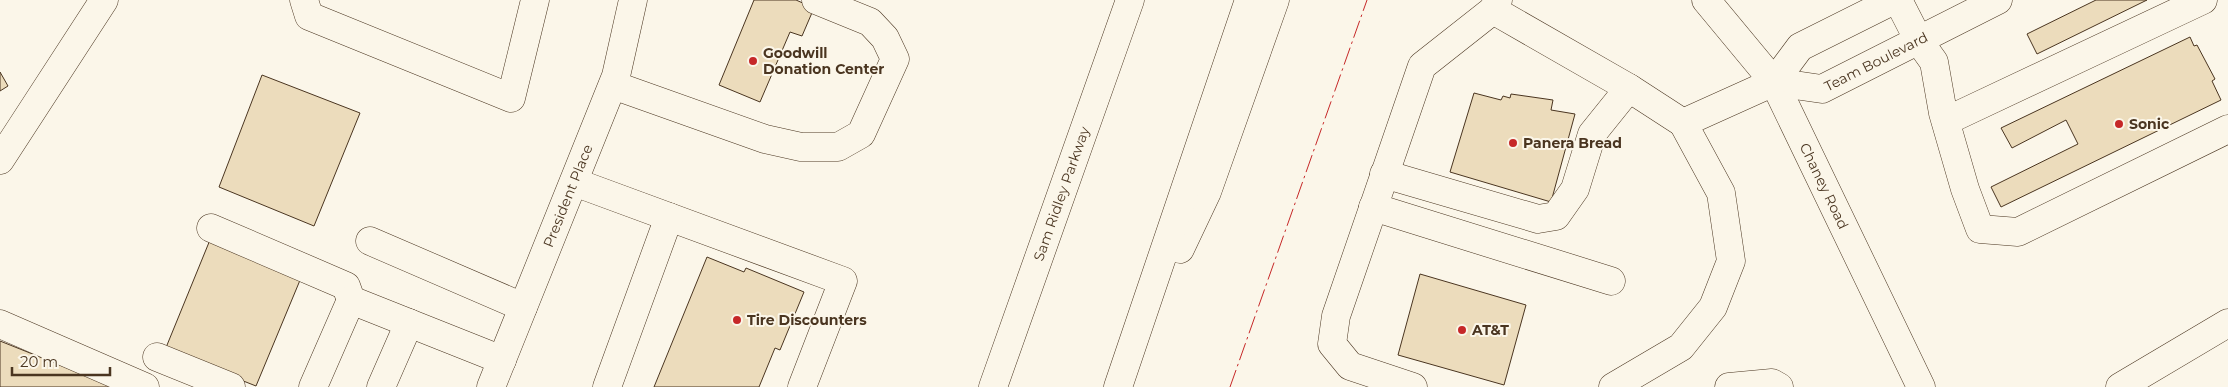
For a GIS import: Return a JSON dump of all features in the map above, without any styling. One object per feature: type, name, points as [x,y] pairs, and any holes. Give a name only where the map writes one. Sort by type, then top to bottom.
[{"type":"street","points":[[0,160],[104,0]]},
{"type":"street","points":[[304,0],[309,16],[511,98],[535,0]]},
{"type":"street","name":"President Place","points":[[491,387],[613,84],[633,0]]},
{"type":"street","points":[[613,84],[764,139],[801,146],[838,147],[862,134],[895,59],[885,38],[870,22],[816,0]]},
{"type":"street","name":"Sam Ridley Parkway","points":[[993,387],[1130,0]]},
{"type":"street","points":[[1122,377],[1249,0]]},
{"type":"street","points":[[1122,377],[1207,192],[1275,0]]},
{"type":"street","name":"Chaney Road","points":[[1706,0],[1774,82],[1920,387]]},
{"type":"street","points":[[1683,123],[1774,82],[1800,47],[1894,0]]},
{"type":"street","points":[[1898,0],[1919,41],[1934,62],[1946,121],[1964,189],[1980,229],[2018,232],[2228,129]]},
{"type":"street","points":[[1946,121],[2203,0]]},
{"type":"street","name":"Team Boulevard","points":[[1774,82],[1822,89],[1997,2]]},
{"type":"street","points":[[1413,387],[1350,366],[1332,344],[1336,316],[1422,66],[1496,5],[1683,123],[1721,193],[1731,262],[1713,307],[1681,347],[1614,387]]},
{"type":"street","points":[[1384,174],[1538,219],[1556,216],[1575,189],[1592,134],[1629,88]]},
{"type":"street","points":[[574,182],[843,281],[802,387]]},
{"type":"street","points":[[1373,207],[1611,281]]},
{"type":"street","points":[[607,387],[669,217]]},
{"type":"street","points":[[211,228],[346,286],[351,300],[313,387]]},
{"type":"street","points":[[370,241],[524,307]]},
{"type":"street","points":[[351,300],[502,360]]},
{"type":"street","points":[[381,387],[409,323]]},
{"type":"street","points":[[2120,387],[2228,323]]},
{"type":"street","points":[[0,324],[145,387]]},
{"type":"street","points":[[157,357],[231,387]]},
{"type":"street","points":[[1729,387],[1772,383],[1778,387]]},
{"type":"building","name":"Goodwill Donation Center","points":[[754,0],[796,0],[814,8],[802,36],[790,32],[760,102],[719,85]]},
{"type":"building","points":[[2096,0],[2147,0],[2037,54],[2027,34]]},
{"type":"building","name":"Sonic","points":[[2190,37],[2194,46],[2197,45],[2215,79],[2212,81],[2221,100],[2001,207],[1991,187],[2078,144],[2066,120],[2012,148],[2001,128]]},
{"type":"building","points":[[0,72],[8,86],[0,91]]},
{"type":"building","points":[[262,75],[360,113],[314,226],[219,187]]},
{"type":"building","name":"Panera Bread","points":[[1474,93],[1501,100],[1503,96],[1510,98],[1511,94],[1553,100],[1551,110],[1575,114],[1551,202],[1450,172]]},
{"type":"building","points":[[212,235],[303,273],[256,386],[165,350]]},
{"type":"building","name":"Tire Discounters","points":[[707,257],[744,272],[746,268],[804,292],[780,350],[775,348],[759,387],[654,387]]},
{"type":"building","name":"AT&T","points":[[1420,274],[1526,305],[1504,385],[1398,355]]},
{"type":"building","points":[[0,341],[115,387],[0,387]]},
{"type":"power","points":[[1230,387],[1367,0]]},
{"type":"place","name":"Goodwill Donation Center","points":[[753,61]]},
{"type":"place","name":"Sonic","points":[[2119,124]]},
{"type":"place","name":"Panera Bread","points":[[1513,143]]},
{"type":"place","name":"Tire Discounters","points":[[737,320]]},
{"type":"place","name":"AT&T","points":[[1462,330]]}]
